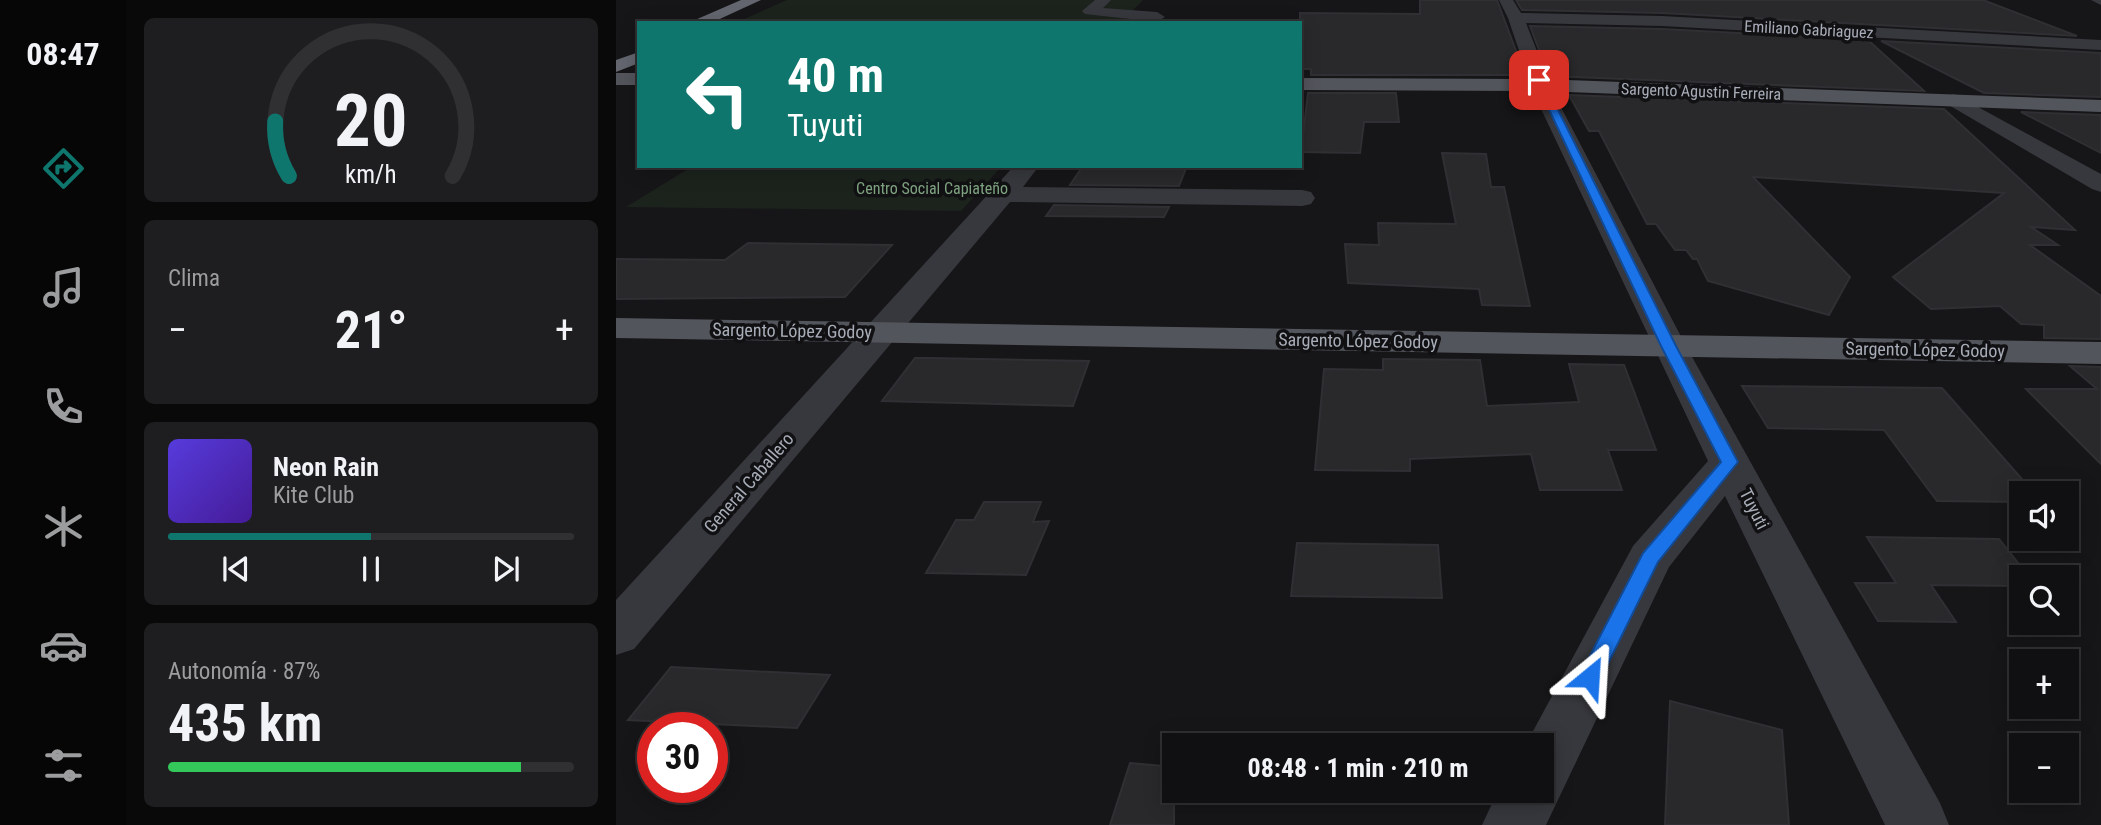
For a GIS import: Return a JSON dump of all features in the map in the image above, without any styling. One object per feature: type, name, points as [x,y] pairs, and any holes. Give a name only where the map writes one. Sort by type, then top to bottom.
[{"type":"highway","points":[[702,21],[760,2]]},
{"type":"highway","points":[[725,21],[760,2]]},
{"type":"highway","points":[[616,55],[637,47]]},
{"type":"highway","points":[[616,66],[637,58]]},
{"type":"main road","points":[[616,79],[637,79]]},
{"type":"main road","name":"Sargento Agustin Ferreira","points":[[1302,84],[1541,85],[2101,106]]},
{"type":"main road","name":"Sargento López Godoy","points":[[616,328],[2101,353]]},
{"type":"street","points":[[1104,0],[1090,10],[1158,16]]},
{"type":"street","name":"Emiliano Gabriaguez","points":[[1511,9],[1661,21],[2101,45]]},
{"type":"street","name":"Tuyuti","points":[[1511,9],[1541,85],[1669,346],[1917,825]]},
{"type":"street","points":[[1954,100],[2101,184]]},
{"type":"street","name":"General Caballero","points":[[616,634],[1025,168]]},
{"type":"street","points":[[1003,194],[1302,198]]},
{"type":"street","points":[[1554,748],[1650,558],[1730,462]]},
{"type":"street","points":[[1513,825],[1525,803]]},
{"type":"green space","points":[[787,0],[1143,0],[1122,21],[740,21]]},
{"type":"green space","name":"Centro Social Capiateño","points":[[690,168],[1000,168],[961,211],[626,207]]},
{"type":"building","points":[[1420,0],[1497,0],[1525,75],[1311,75],[1311,69],[1302,69],[1300,13],[1420,14]]},
{"type":"building","points":[[1516,0],[1983,0],[2077,36],[1662,13],[1522,10]]},
{"type":"building","points":[[1530,26],[1662,29],[1868,40],[1924,91],[1549,76]]},
{"type":"building","points":[[1881,41],[2101,53],[2101,97],[1984,93]]},
{"type":"building","points":[[1308,93],[1396,93],[1399,122],[1364,122],[1360,153],[1302,152]]},
{"type":"building","points":[[1569,95],[1944,109],[2075,230],[2031,227],[2058,245],[2030,245],[2101,296],[2101,339],[2044,338],[2044,325],[2021,324],[2000,306],[1931,309],[1893,277],[2004,193],[1753,177],[1850,277],[1829,315],[1708,281],[1697,259],[1693,259],[1686,250],[1675,250],[1656,224],[1647,224],[1599,131],[1589,131]]},
{"type":"building","points":[[2021,112],[2101,115],[2101,153]]},
{"type":"building","points":[[1442,153],[1486,154],[1491,187],[1504,187],[1530,306],[1482,305],[1479,289],[1348,283],[1345,244],[1379,245],[1378,223],[1456,224]]},
{"type":"building","points":[[1082,168],[1186,168],[1179,186],[1070,185]]},
{"type":"building","points":[[1054,205],[1169,207],[1164,217],[1046,216]]},
{"type":"building","points":[[748,243],[892,245],[845,297],[616,299],[616,259],[725,260]]},
{"type":"building","points":[[915,358],[1089,361],[1073,406],[882,401]]},
{"type":"building","points":[[1383,359],[1480,360],[1487,406],[1579,402],[1569,364],[1624,365],[1656,450],[1608,450],[1622,490],[1540,490],[1531,454],[1410,459],[1410,471],[1315,470],[1324,369],[1383,370]]},
{"type":"building","points":[[2070,366],[2101,367],[2101,464],[2026,389],[2097,389]]},
{"type":"building","points":[[1742,386],[1942,388],[2024,481],[2009,481],[2009,502],[1937,501],[1884,430],[1768,428]]},
{"type":"building","points":[[984,502],[1041,502],[1033,522],[1049,521],[1026,575],[926,573],[956,520],[974,520]]},
{"type":"building","points":[[1867,537],[1999,539],[2020,565],[2009,565],[2009,586],[1931,585],[1956,622],[1878,621],[1855,583],[1896,583]]},
{"type":"building","points":[[1297,543],[1438,545],[1442,598],[1291,596]]},
{"type":"building","points":[[671,667],[830,675],[797,728],[728,725],[728,712],[637,712],[637,720],[628,720]]},
{"type":"building","points":[[1670,701],[1782,730],[1789,825],[1665,825]]},
{"type":"building","points":[[1130,763],[1162,766],[1162,803],[1174,803],[1174,825],[1110,825]]},
{"type":"route","points":[[1539,80],[1669,346],[1730,462],[1650,558],[1590,677]]}]
